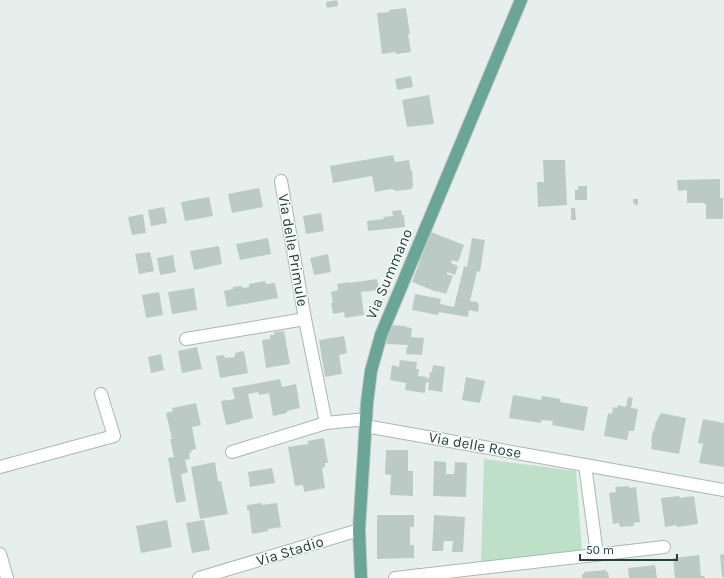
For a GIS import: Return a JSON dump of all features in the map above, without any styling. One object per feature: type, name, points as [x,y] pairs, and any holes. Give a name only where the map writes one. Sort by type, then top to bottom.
[{"type":"main road","name":"Via Summano","points":[[361,578],[359,530],[365,422],[371,371],[381,335],[521,0]]},
{"type":"street","name":"Via delle Primule","points":[[281,181],[305,318],[326,423]]},
{"type":"street","name":"Via delle Primule","points":[[186,339],[305,318]]},
{"type":"street","points":[[0,467],[114,436],[101,394]]},
{"type":"street","points":[[232,452],[326,423],[365,422]]},
{"type":"street","name":"Via delle Rose","points":[[365,422],[585,465],[724,490]]},
{"type":"street","points":[[585,465],[597,554]]},
{"type":"street","name":"Via Stadio","points":[[199,578],[359,530]]},
{"type":"street","points":[[395,578],[664,547]]},
{"type":"street","points":[[0,554],[7,578]]},
{"type":"green space","points":[[484,459],[576,471],[582,551],[481,563]]},
{"type":"building","points":[[337,0],[338,6],[327,8],[326,2]]},
{"type":"building","points":[[406,8],[411,52],[382,54],[377,13]]},
{"type":"building","points":[[411,76],[413,87],[397,90],[395,79]]},
{"type":"building","points":[[429,95],[434,124],[407,127],[402,100]]},
{"type":"building","points":[[393,155],[395,162],[409,160],[411,171],[412,170],[413,186],[411,189],[397,191],[391,189],[375,192],[372,176],[333,183],[330,166]]},
{"type":"building","points":[[543,160],[565,160],[567,205],[538,207],[537,182],[544,182]]},
{"type":"building","points":[[720,179],[720,198],[723,198],[723,219],[706,219],[706,204],[687,203],[687,190],[678,191],[677,180]]},
{"type":"building","points":[[578,186],[587,186],[587,200],[575,200],[575,190],[578,190]]},
{"type":"building","points":[[259,188],[263,207],[232,213],[228,194]]},
{"type":"building","points":[[209,197],[213,216],[185,221],[181,202]]},
{"type":"building","points":[[633,199],[638,199],[638,206],[633,203]]},
{"type":"building","points":[[164,207],[167,223],[151,226],[148,210]]},
{"type":"building","points":[[571,208],[575,208],[576,220],[571,220]]},
{"type":"building","points":[[401,210],[402,215],[404,215],[405,227],[368,231],[367,221],[384,219],[383,217],[393,216],[392,211]]},
{"type":"building","points":[[321,213],[324,231],[306,234],[303,216]]},
{"type":"building","points":[[143,214],[146,233],[132,235],[128,217]]},
{"type":"building","points":[[431,232],[464,245],[458,262],[452,260],[451,263],[458,266],[455,275],[447,272],[447,274],[453,276],[446,294],[412,282]]},
{"type":"building","points":[[268,238],[271,254],[240,260],[236,244]]},
{"type":"building","points":[[472,238],[485,240],[480,272],[477,271],[470,301],[478,302],[478,312],[469,310],[468,317],[439,312],[438,315],[412,310],[415,294],[441,299],[440,304],[454,307],[464,266],[467,267]]},
{"type":"building","points":[[219,246],[222,264],[194,270],[190,251]]},
{"type":"building","points":[[150,252],[154,271],[139,274],[135,254]]},
{"type":"building","points":[[328,254],[331,272],[314,275],[310,258]]},
{"type":"building","points":[[173,255],[176,272],[160,275],[157,258]]},
{"type":"building","points":[[377,279],[379,290],[361,292],[364,315],[345,318],[344,312],[333,314],[331,292],[338,290],[337,284]]},
{"type":"building","points":[[265,281],[266,284],[275,283],[278,298],[227,307],[224,291],[233,289],[233,287],[249,287],[249,284]]},
{"type":"building","points":[[194,288],[197,310],[172,314],[168,292]]},
{"type":"building","points":[[159,292],[163,315],[146,318],[142,295]]},
{"type":"building","points":[[388,325],[406,326],[412,328],[411,337],[424,338],[422,355],[406,354],[408,345],[386,344]]},
{"type":"building","points":[[284,331],[290,364],[266,368],[262,340],[270,339],[270,335],[274,335],[274,332]]},
{"type":"building","points":[[344,336],[347,353],[339,355],[342,374],[325,377],[319,340]]},
{"type":"building","points":[[197,347],[202,369],[182,373],[178,351]]},
{"type":"building","points":[[244,351],[248,373],[220,378],[216,356],[224,355],[225,358],[235,357],[235,353]]},
{"type":"building","points":[[161,354],[164,370],[151,373],[148,357]]},
{"type":"building","points":[[400,360],[417,362],[416,369],[419,369],[418,376],[427,377],[429,379],[433,365],[445,367],[442,392],[428,390],[429,383],[426,382],[425,393],[405,390],[406,383],[390,380],[392,365],[399,367]]},
{"type":"building","points":[[466,377],[485,381],[480,403],[462,400]]},
{"type":"building","points":[[280,379],[282,387],[296,384],[300,408],[273,416],[269,393],[259,395],[258,392],[248,394],[253,418],[226,425],[221,401],[235,399],[232,388]]},
{"type":"building","points":[[513,395],[541,400],[542,396],[561,399],[560,402],[588,407],[584,431],[552,425],[553,421],[541,420],[541,423],[509,418]]},
{"type":"building","points":[[628,397],[633,398],[631,408],[638,409],[634,431],[629,431],[627,440],[604,436],[608,413],[612,414],[613,407],[617,408],[618,405],[626,407]]},
{"type":"building","points":[[196,403],[201,425],[192,427],[196,449],[191,450],[192,452],[189,453],[190,459],[185,460],[188,472],[181,474],[186,501],[176,503],[168,458],[174,457],[170,439],[172,439],[166,413],[173,411],[172,408]]},
{"type":"building","points":[[661,413],[686,418],[679,454],[651,449],[653,430],[654,431],[656,422]]},
{"type":"building","points":[[703,419],[724,423],[724,467],[699,463],[703,444],[698,443]]},
{"type":"building","points":[[324,438],[328,463],[325,463],[325,467],[322,468],[325,488],[304,492],[303,485],[295,486],[288,447],[308,444],[308,441]]},
{"type":"building","points":[[386,450],[408,450],[408,471],[413,471],[413,496],[390,495],[391,475],[385,474]]},
{"type":"building","points":[[434,461],[446,462],[446,474],[454,474],[455,462],[467,463],[466,497],[433,496]]},
{"type":"building","points":[[215,462],[218,481],[221,481],[228,514],[200,519],[191,467]]},
{"type":"building","points":[[272,468],[275,483],[250,487],[248,472]]},
{"type":"building","points":[[629,486],[629,488],[636,487],[640,522],[633,523],[634,526],[620,527],[619,523],[613,524],[609,493],[616,492],[615,487]]},
{"type":"building","points":[[679,496],[680,498],[694,496],[698,524],[665,527],[661,498]]},
{"type":"building","points":[[262,503],[262,505],[277,503],[281,527],[252,534],[247,505]]},
{"type":"building","points":[[377,515],[414,515],[414,527],[410,527],[410,545],[414,545],[414,558],[377,559]]},
{"type":"building","points":[[434,515],[465,517],[463,552],[452,552],[453,541],[444,541],[443,551],[432,551]]},
{"type":"building","points":[[167,520],[172,547],[141,553],[136,526]]},
{"type":"building","points":[[204,520],[210,550],[192,553],[186,523]]},
{"type":"building","points":[[724,554],[724,577],[722,577],[720,555]]},
{"type":"building","points":[[699,555],[701,576],[704,576],[705,578],[675,578],[673,558]]},
{"type":"building","points":[[655,565],[657,578],[629,578],[628,568]]},
{"type":"building","points":[[606,570],[609,578],[582,578],[582,574],[584,574],[584,572]]}]
